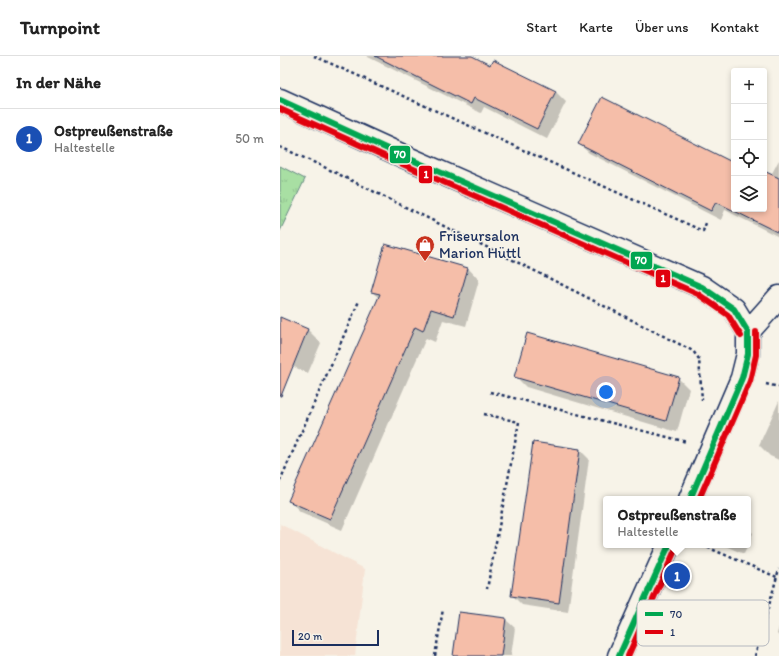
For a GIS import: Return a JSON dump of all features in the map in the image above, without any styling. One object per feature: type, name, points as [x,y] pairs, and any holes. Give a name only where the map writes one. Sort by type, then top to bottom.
[{"type":"street","points":[[280,100],[403,156],[702,287],[734,309],[748,332],[748,354],[742,378],[691,496]]},
{"type":"street","points":[[748,332],[779,297]]},
{"type":"street","points":[[644,600],[668,548]]},
{"type":"street","points":[[619,656],[637,616]]},
{"type":"path","points":[[314,56],[703,231],[706,223]]},
{"type":"path","points":[[280,147],[324,166],[693,351],[699,359],[700,364],[703,398],[700,405]]},
{"type":"path","points":[[280,481],[359,301]]},
{"type":"path","points":[[490,392],[713,448]]},
{"type":"path","points":[[484,414],[519,422],[487,590]]},
{"type":"path","points":[[709,548],[778,577]]},
{"type":"path","points":[[769,608],[779,569]]},
{"type":"path","points":[[435,656],[443,609]]},
{"type":"path","points":[[755,656],[758,646]]},
{"type":"shaded area","points":[[280,524],[365,569],[355,656],[280,656]]},
{"type":"green space","points":[[280,166],[305,179],[280,231]]},
{"type":"building","points":[[375,56],[472,56],[490,65],[493,60],[556,91],[537,129],[474,98],[471,104]]},
{"type":"building","points":[[602,97],[731,162],[731,209],[716,202],[711,211],[578,144]]},
{"type":"building","points":[[767,172],[779,178],[779,233],[736,212],[767,212]]},
{"type":"building","points":[[385,244],[468,268],[454,316],[431,309],[423,331],[415,327],[330,519],[288,501],[380,294],[371,292]]},
{"type":"building","points":[[280,317],[308,329],[281,396],[280,396]]},
{"type":"building","points":[[527,333],[679,377],[666,421],[514,377]]},
{"type":"building","points":[[533,442],[580,449],[559,603],[511,596]]},
{"type":"building","points":[[459,612],[506,618],[501,656],[453,656]]},
{"type":"transit line","name":"70","points":[[280,100],[403,156],[702,287],[734,309],[748,332]]},
{"type":"transit line","name":"1","points":[[280,109],[698,294],[728,315],[741,336]]},
{"type":"transit line","name":"70","points":[[691,496],[742,378],[748,354],[748,332]]},
{"type":"transit line","name":"1","points":[[700,496],[750,381],[756,355],[756,332]]},
{"type":"transit line","name":"70","points":[[644,600],[668,548]]},
{"type":"transit line","name":"1","points":[[653,600],[676,548]]},
{"type":"transit line","name":"70","points":[[619,656],[637,616]]},
{"type":"transit line","name":"1","points":[[628,656],[637,636]]},
{"type":"place","name":"Friseursalon Marion Hüttl","points":[[425,262]]},
{"type":"place","name":"Ostpreußenstraße","points":[[677,576]]}]
